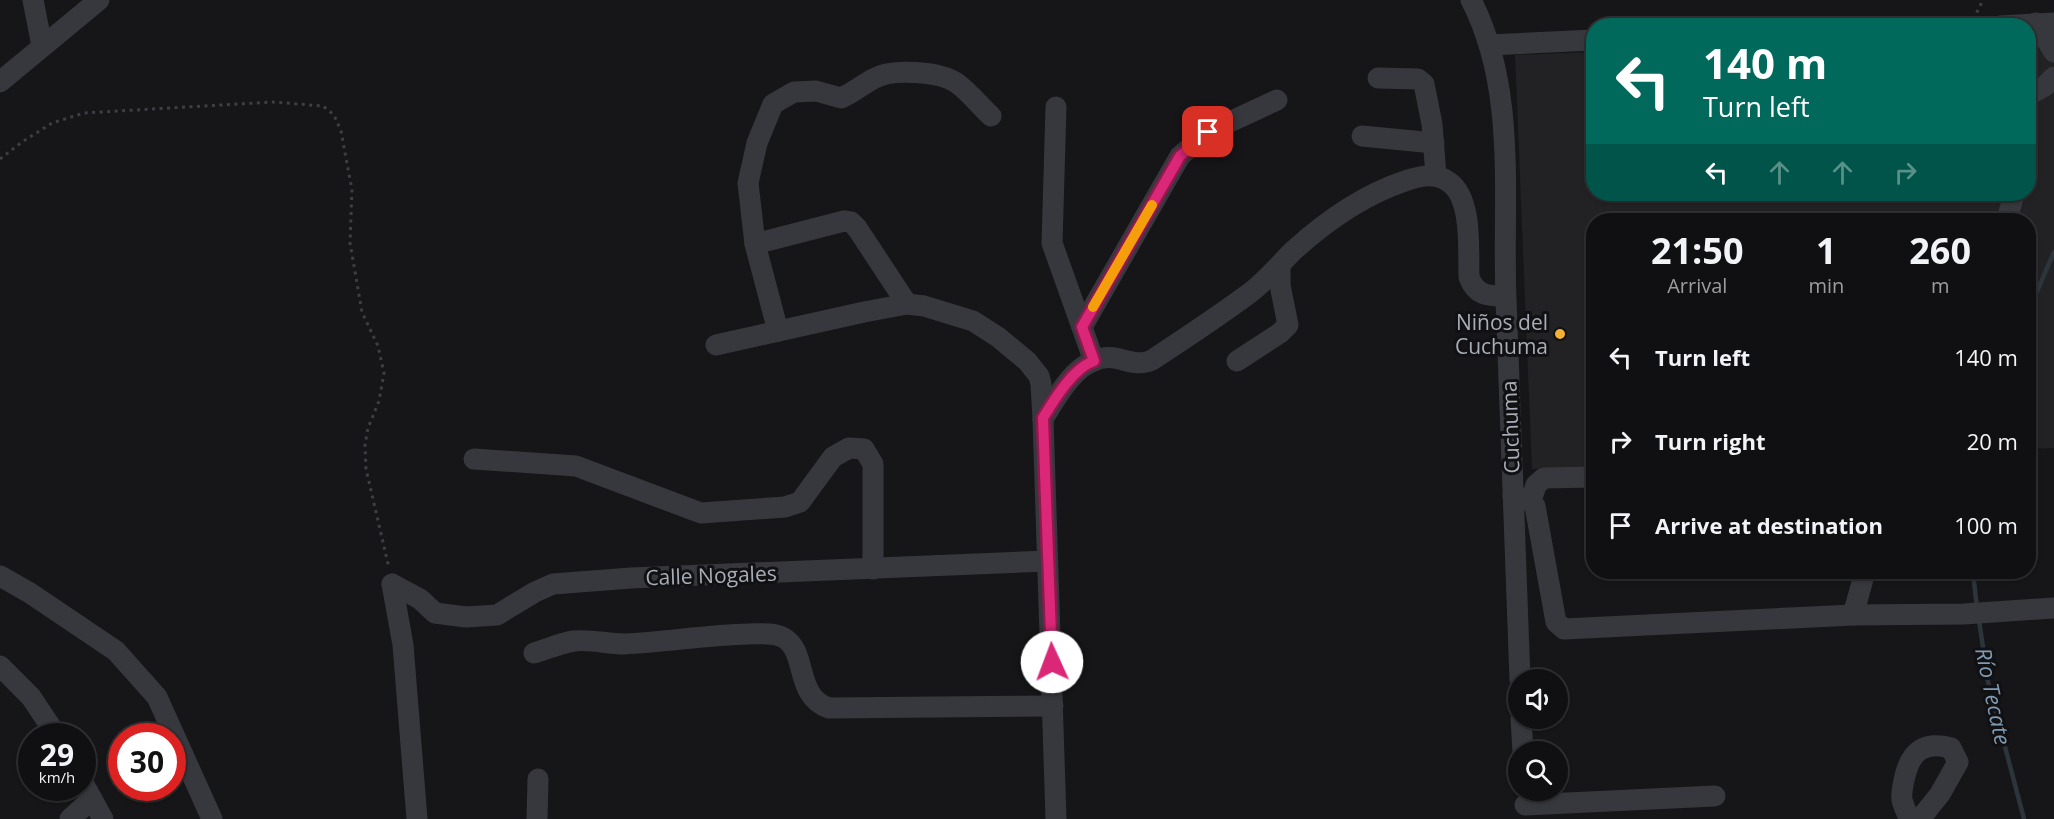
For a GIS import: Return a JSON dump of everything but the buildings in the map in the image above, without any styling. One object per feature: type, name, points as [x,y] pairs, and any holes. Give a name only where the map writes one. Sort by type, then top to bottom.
[{"type":"street","points":[[33,0],[42,46]]},
{"type":"street","points":[[0,82],[99,0]]},
{"type":"street","name":"Cuchuma","points":[[1471,0],[1482,20],[1496,68],[1504,131],[1505,296],[1522,498],[1520,669]]},
{"type":"street","points":[[2045,23],[2054,52]]},
{"type":"street","points":[[1490,45],[1586,40]]},
{"type":"street","points":[[778,331],[755,244],[748,183],[757,143],[773,104],[794,92],[816,90],[841,99],[874,77],[907,72],[942,75],[957,83],[991,117]]},
{"type":"street","points":[[2036,91],[2054,76]]},
{"type":"street","points":[[1378,78],[1418,79],[1424,84],[1434,143],[1436,176]]},
{"type":"street","points":[[1082,327],[1180,156],[1208,132],[1277,100]]},
{"type":"street","points":[[1056,107],[1052,243],[1094,361]]},
{"type":"street","points":[[1362,136],[1434,143]]},
{"type":"street","points":[[1043,418],[1055,399],[1080,369],[1094,361],[1109,358],[1139,364],[1152,360],[1248,295],[1312,235],[1353,205],[1392,185],[1415,177],[1436,176],[1448,181],[1454,187],[1465,205],[1469,277],[1472,284],[1475,290],[1482,294],[1505,296]]},
{"type":"street","points":[[755,244],[844,221],[851,222],[906,304]]},
{"type":"street","points":[[1237,361],[1280,333],[1288,325],[1280,285],[1280,266]]},
{"type":"street","points":[[716,345],[906,304],[924,306],[973,321],[998,337],[1027,361],[1039,376],[1043,418],[1052,640],[1056,819]]},
{"type":"street","points":[[474,459],[576,466],[701,513],[785,507],[800,502],[833,457],[849,448],[864,449],[873,464],[873,569]]},
{"type":"street","points":[[1586,477],[1544,478],[1522,498],[1535,506],[1556,622],[1564,629],[1853,615],[1964,614],[2054,608]]},
{"type":"street","name":"Calle Nogales","points":[[392,584],[420,599],[435,613],[465,617],[497,615],[553,584],[631,578],[1047,561]]},
{"type":"street","points":[[0,576],[30,593],[116,651],[157,697],[212,819]]},
{"type":"street","points":[[1853,615],[1862,579]]},
{"type":"street","points":[[392,584],[404,645],[417,819]]},
{"type":"street","points":[[534,653],[573,641],[621,644],[768,633],[783,637],[790,643],[809,693],[815,702],[829,708],[1053,706]]},
{"type":"street","points":[[0,666],[31,698],[48,723]]},
{"type":"street","points":[[1909,819],[1902,798],[1909,759],[1920,750],[1939,745],[1951,748],[1958,762],[1940,794],[1920,819]]},
{"type":"street","points":[[537,819],[538,779]]},
{"type":"street","points":[[1524,805],[1715,796]]},
{"type":"street","points":[[70,819],[81,801]]},
{"type":"street","points":[[93,801],[103,819]]},
{"type":"path","points":[[1974,18],[1983,0]]},
{"type":"path","points":[[0,159],[52,123],[84,112],[273,102],[323,106],[334,115],[341,131],[352,190],[350,243],[362,312],[378,346],[384,373],[379,401],[368,428],[365,445],[366,469],[392,584]]},
{"type":"shaded area","name":"Niños del Cuchuma","points":[[2054,31],[2054,448],[2036,449],[2036,213],[1586,213],[1586,467],[1532,469],[1515,55],[1586,52],[1586,201],[2036,201],[2036,32]]},
{"type":"waterway","name":"Río Tecate","points":[[2036,294],[2054,252]]},
{"type":"waterway","name":"Río Tecate","points":[[1974,579],[1977,609]]},
{"type":"waterway","name":"Río Tecate","points":[[1979,620],[1988,682],[2024,819]]},
{"type":"slow traffic","points":[[1093,307],[1152,205]]},
{"type":"place","name":"Niños del Cuchuma","points":[[1560,334]]},
{"type":"route","points":[[1052,662],[1043,418],[1055,399],[1080,369],[1094,361],[1082,327],[1180,156],[1208,132]]}]
